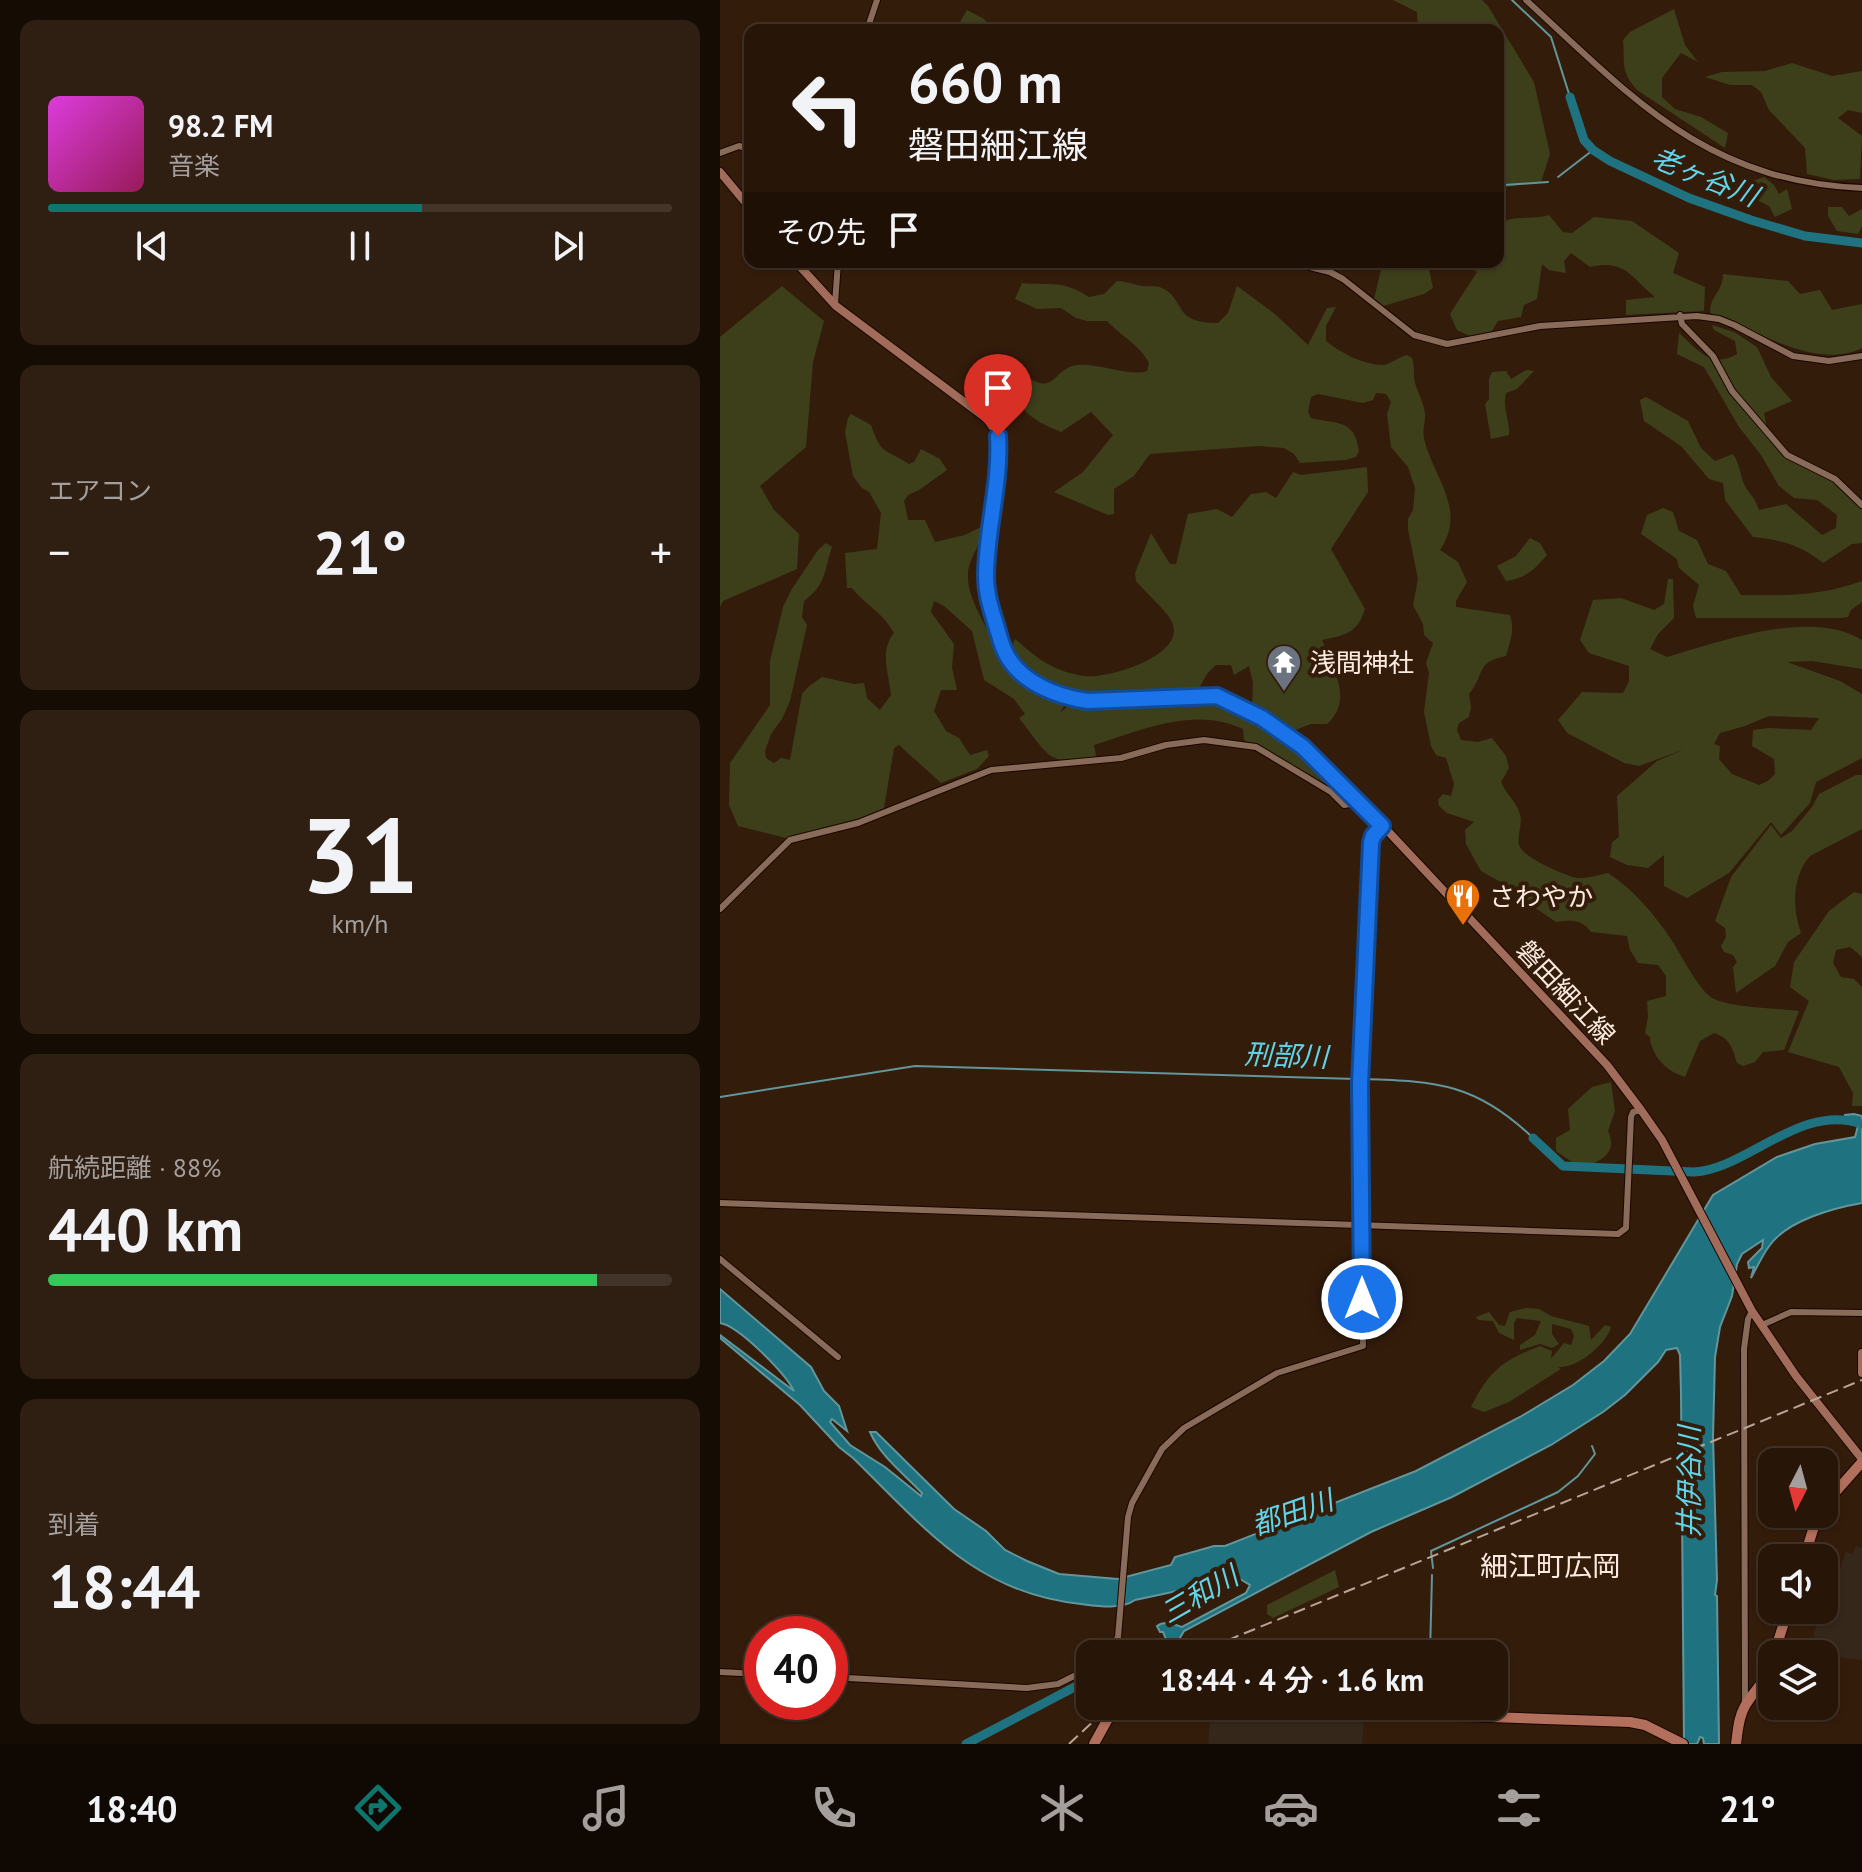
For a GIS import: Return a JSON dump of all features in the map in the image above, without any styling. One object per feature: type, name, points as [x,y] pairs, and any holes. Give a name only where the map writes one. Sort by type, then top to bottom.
[{"type":"highway","points":[[1838,1488],[1862,1460]]},
{"type":"highway","points":[[1736,1744],[1738,1724],[1745,1705],[1758,1690]]},
{"type":"highway","points":[[1508,1717],[1645,1725],[1680,1742]]},
{"type":"highway","points":[[1094,1744],[1104,1720]]},
{"type":"main road","points":[[720,172],[744,201]]},
{"type":"main road","name":"磐田細江線","points":[[802,268],[835,304],[987,419],[998,436],[999,456],[986,574],[987,595],[1006,655],[1021,673],[1042,688],[1068,699],[1217,696],[1262,718],[1303,747],[1356,797],[1607,1065],[1641,1110],[1673,1163],[1752,1311],[1796,1376],[1862,1460]]},
{"type":"main road","points":[[1862,1353],[1862,1373]]},
{"type":"street","points":[[869,24],[877,0]]},
{"type":"street","points":[[1526,0],[1655,117],[1691,140],[1732,161],[1784,178],[1862,188]]},
{"type":"street","points":[[720,153],[739,146],[744,147]]},
{"type":"street","points":[[835,304],[838,268]]},
{"type":"street","points":[[1314,268],[1343,279],[1414,335],[1447,344],[1540,326],[1680,315],[1719,319],[1793,356],[1829,361],[1862,356]]},
{"type":"street","points":[[1680,315],[1682,324],[1713,356],[1732,391],[1787,455],[1835,479],[1862,505]]},
{"type":"street","points":[[720,909],[790,840],[858,823],[991,770],[1121,758],[1166,745],[1204,740],[1256,747],[1336,795],[1344,805],[1350,804],[1356,797]]},
{"type":"street","points":[[1116,1640],[1128,1517],[1132,1503],[1162,1449],[1174,1437],[1277,1373],[1363,1346],[1360,1073],[1371,843],[1382,826]]},
{"type":"street","points":[[720,1203],[1618,1234],[1626,1228],[1631,1117],[1633,1112],[1641,1110]]},
{"type":"street","points":[[720,1259],[838,1357]]},
{"type":"street","points":[[1745,1705],[1744,1349],[1752,1311]]},
{"type":"street","points":[[1762,1325],[1791,1312],[1862,1313]]},
{"type":"street","points":[[720,1672],[744,1673]]},
{"type":"street","points":[[848,1678],[1044,1688],[1076,1676]]},
{"type":"shaded area","points":[[1856,1546],[1862,1548],[1862,1660],[1838,1657],[1838,1640],[1814,1640],[1817,1624],[1838,1624],[1838,1574],[1846,1552],[1852,1554]]},
{"type":"shaded area","points":[[1210,1720],[1364,1720],[1362,1744],[1208,1744]]},
{"type":"green space","points":[[1393,0],[1482,0],[1499,24],[1418,24],[1417,12]]},
{"type":"green space","points":[[1674,9],[1685,45],[1698,62],[1681,53],[1662,78],[1662,97],[1675,109],[1701,117],[1728,133],[1725,148],[1637,90],[1626,72],[1623,40],[1630,32]]},
{"type":"green space","points":[[967,10],[988,24],[920,24],[921,22],[960,22]]},
{"type":"green space","points":[[1504,32],[1534,82],[1550,154],[1541,182],[1504,187]]},
{"type":"green space","points":[[1792,63],[1832,76],[1862,71],[1862,113],[1848,110],[1838,118],[1862,136],[1860,179],[1834,180],[1807,174],[1805,148],[1769,110],[1761,92],[1752,85],[1730,85],[1705,77],[1722,72],[1765,71]]},
{"type":"green space","points":[[1764,177],[1779,194],[1787,189],[1792,209],[1775,217],[1769,206],[1757,200],[1750,182]]},
{"type":"green space","points":[[1828,207],[1842,207],[1849,216],[1862,209],[1862,226],[1858,234],[1837,231],[1828,216]]},
{"type":"green space","points":[[1549,215],[1563,232],[1572,233],[1594,217],[1632,221],[1679,253],[1673,273],[1705,287],[1704,311],[1626,315],[1626,300],[1655,297],[1620,268],[1590,267],[1571,253],[1564,261],[1566,273],[1549,270],[1542,264],[1537,299],[1524,305],[1521,317],[1498,321],[1492,331],[1472,337],[1457,330],[1450,314],[1477,272],[1471,268],[1504,268],[1504,222]]},
{"type":"green space","points":[[1376,268],[1429,268],[1433,288],[1424,294],[1383,306],[1374,299],[1381,270]]},
{"type":"green space","points":[[1723,274],[1788,281],[1800,294],[1820,290],[1832,310],[1862,304],[1862,348],[1844,354],[1806,351],[1710,313]]},
{"type":"green space","points":[[1117,281],[1162,288],[1170,293],[1186,315],[1203,322],[1218,323],[1228,313],[1237,286],[1275,314],[1308,345],[1327,308],[1336,307],[1326,326],[1326,341],[1367,363],[1385,365],[1407,355],[1412,358],[1415,383],[1425,413],[1424,438],[1449,507],[1448,535],[1440,550],[1458,562],[1467,582],[1456,601],[1456,607],[1510,615],[1512,626],[1506,656],[1485,665],[1469,694],[1469,717],[1459,723],[1457,730],[1461,740],[1478,742],[1492,738],[1506,756],[1509,768],[1501,782],[1520,814],[1519,845],[1528,855],[1577,878],[1608,873],[1617,879],[1650,911],[1697,981],[1714,999],[1744,1006],[1799,1011],[1784,1050],[1763,1052],[1755,1062],[1743,1066],[1737,1063],[1727,1041],[1714,1033],[1700,1041],[1685,1077],[1669,1069],[1656,1056],[1650,1037],[1645,1033],[1647,1001],[1666,996],[1666,976],[1658,965],[1638,963],[1630,950],[1627,936],[1591,932],[1576,921],[1556,922],[1518,896],[1513,889],[1481,871],[1466,844],[1465,830],[1474,822],[1447,813],[1439,806],[1438,800],[1443,794],[1451,796],[1454,784],[1446,758],[1436,755],[1431,746],[1424,712],[1429,673],[1426,663],[1433,643],[1424,635],[1423,624],[1413,605],[1418,579],[1408,519],[1413,510],[1415,488],[1408,467],[1391,447],[1387,414],[1391,402],[1386,394],[1376,393],[1373,400],[1363,403],[1318,394],[1311,397],[1308,412],[1311,418],[1349,428],[1357,440],[1359,451],[1356,457],[1300,463],[1294,454],[1284,448],[1259,446],[1150,454],[1134,476],[1114,489],[1114,514],[1108,515],[1054,492],[1083,472],[1113,435],[1091,412],[1061,432],[1043,424],[1021,405],[1021,388],[1029,378],[1050,382],[1064,370],[1078,365],[1139,372],[1147,371],[1149,363],[1107,321],[1087,321],[1061,308],[1037,309],[1015,299],[1022,283],[1064,285],[1089,297],[1104,294]]},
{"type":"green space","points":[[782,286],[824,321],[813,362],[806,447],[760,486],[774,510],[799,534],[797,569],[723,601],[720,607],[720,337]]},
{"type":"green space","points":[[1712,325],[1734,332],[1757,347],[1771,377],[1792,401],[1764,413],[1767,428],[1790,460],[1834,480],[1862,509],[1862,543],[1852,544],[1823,563],[1790,544],[1753,537],[1725,500],[1723,483],[1709,479],[1681,446],[1644,421],[1640,400],[1646,397],[1688,421],[1701,448],[1715,461],[1733,454],[1745,486],[1759,510],[1786,504],[1822,535],[1836,528],[1837,515],[1817,500],[1794,498],[1779,486],[1704,367],[1677,354],[1679,333],[1705,356],[1720,359],[1737,354],[1735,341],[1714,330]]},
{"type":"green space","points":[[1526,370],[1534,371],[1517,389],[1506,393],[1509,435],[1491,439],[1485,404],[1489,399],[1492,372],[1506,371],[1511,379]]},
{"type":"green space","points":[[851,414],[871,425],[885,450],[909,464],[914,462],[921,449],[940,459],[947,470],[908,495],[904,501],[908,520],[925,520],[935,542],[965,535],[983,526],[968,572],[969,589],[975,606],[1002,665],[1030,689],[1065,704],[1060,713],[1071,703],[1192,699],[1229,702],[1299,744],[1350,797],[1244,740],[1243,729],[1225,722],[1187,720],[1168,723],[1094,745],[1097,761],[1057,759],[1044,750],[1019,718],[1025,714],[1014,699],[984,680],[972,631],[934,601],[931,612],[954,644],[952,668],[957,690],[941,690],[934,711],[946,731],[959,738],[970,755],[987,750],[989,756],[977,769],[941,783],[899,745],[894,748],[884,808],[861,818],[786,838],[738,826],[729,805],[730,763],[770,705],[770,661],[783,607],[818,550],[826,543],[832,547],[823,577],[817,589],[804,601],[802,617],[807,625],[790,701],[771,734],[765,751],[766,758],[774,763],[781,758],[790,760],[802,694],[822,677],[854,684],[864,683],[867,698],[880,710],[891,695],[886,655],[894,633],[852,588],[847,588],[845,553],[877,549],[881,513],[869,492],[853,476],[845,432]]},
{"type":"green space","points":[[1367,467],[1368,492],[1331,549],[1365,609],[1358,624],[1349,632],[1322,640],[1336,673],[1340,694],[1339,705],[1327,724],[1311,724],[1293,731],[1252,708],[1253,683],[1249,666],[1234,675],[1231,665],[1216,665],[1198,690],[1183,694],[1084,697],[1047,687],[1031,676],[1009,652],[1015,639],[1046,663],[1084,676],[1110,674],[1142,663],[1168,645],[1173,634],[1170,618],[1136,581],[1135,573],[1151,533],[1170,564],[1176,564],[1188,514],[1217,509],[1232,517],[1251,494],[1266,492],[1276,498],[1293,472],[1301,475]]},
{"type":"green space","points":[[1663,508],[1673,512],[1679,531],[1697,540],[1708,564],[1726,571],[1741,595],[1817,592],[1862,581],[1862,602],[1851,610],[1848,617],[1840,618],[1696,618],[1693,606],[1699,585],[1679,568],[1677,559],[1641,534],[1647,515]]},
{"type":"green space","points":[[1530,538],[1540,543],[1547,555],[1529,572],[1506,581],[1497,566],[1516,556]]},
{"type":"green space","points":[[1668,579],[1673,579],[1674,618],[1658,634],[1650,649],[1667,657],[1739,637],[1792,627],[1841,631],[1862,640],[1862,669],[1812,661],[1787,662],[1840,681],[1862,694],[1862,758],[1816,782],[1810,803],[1781,835],[1771,822],[1729,873],[1687,898],[1664,886],[1664,855],[1648,868],[1627,865],[1610,857],[1612,842],[1619,837],[1617,796],[1657,761],[1685,749],[1639,766],[1624,763],[1567,733],[1558,720],[1582,692],[1623,693],[1629,681],[1629,666],[1589,653],[1580,640],[1593,600],[1621,598],[1654,610],[1664,604]],"holes":[[[1769,716],[1819,718],[1811,730],[1753,730],[1752,746],[1774,759],[1775,774],[1759,785],[1732,774],[1719,759],[1720,746],[1714,744],[1720,733]]]},
{"type":"green space","points":[[1856,775],[1862,775],[1862,829],[1810,856],[1800,873],[1795,893],[1801,933],[1788,942],[1775,966],[1736,993],[1733,967],[1737,962],[1733,955],[1724,952],[1721,946],[1726,937],[1725,928],[1715,921],[1731,877],[1771,825],[1781,838],[1792,831],[1819,794]]},
{"type":"green space","points":[[1854,892],[1862,894],[1862,957],[1850,947],[1836,950],[1833,963],[1841,977],[1854,979],[1862,987],[1862,1106],[1852,1106],[1853,1093],[1839,1067],[1788,1052],[1809,1001],[1790,987],[1794,962],[1829,911]]},
{"type":"green space","points":[[1611,1082],[1615,1111],[1608,1131],[1611,1146],[1600,1160],[1581,1168],[1556,1151],[1556,1138],[1570,1130],[1568,1109],[1592,1087]]},
{"type":"green space","points":[[1539,1309],[1551,1316],[1589,1326],[1591,1340],[1605,1325],[1611,1327],[1603,1341],[1581,1360],[1558,1367],[1561,1369],[1509,1402],[1484,1412],[1471,1407],[1491,1375],[1506,1362],[1540,1346],[1552,1351],[1551,1359],[1564,1343],[1571,1345],[1574,1336],[1571,1329],[1552,1324],[1552,1334],[1559,1344],[1552,1348],[1540,1344],[1520,1350],[1520,1345],[1535,1335],[1541,1321],[1517,1318],[1514,1340],[1499,1333],[1493,1321],[1478,1320],[1476,1317],[1489,1312],[1499,1325],[1505,1326],[1510,1312]]},
{"type":"green space","points":[[1335,1570],[1339,1587],[1273,1618],[1267,1614],[1267,1605]]},
{"type":"water","name":"井伊谷川","points":[[1845,1115],[1862,1116],[1862,1203],[1825,1212],[1788,1229],[1770,1245],[1751,1278],[1754,1267],[1749,1268],[1748,1262],[1762,1248],[1763,1240],[1742,1254],[1737,1264],[1732,1296],[1720,1327],[1715,1357],[1713,1437],[1719,1744],[1704,1744],[1700,1737],[1697,1744],[1684,1744],[1681,1393],[1677,1348],[1666,1350],[1625,1395],[1603,1412],[1551,1445],[1452,1497],[1371,1532],[1184,1631],[1179,1640],[1166,1640],[1157,1626],[1160,1624],[1182,1627],[1246,1593],[1250,1585],[1238,1578],[1109,1606],[1044,1597],[1011,1586],[981,1571],[928,1532],[800,1405],[720,1338],[720,1335],[794,1391],[761,1351],[738,1332],[720,1323],[720,1289],[811,1367],[824,1391],[839,1406],[847,1431],[832,1419],[830,1422],[850,1445],[885,1467],[921,1496],[922,1493],[880,1449],[870,1432],[876,1432],[954,1509],[986,1531],[1005,1550],[1027,1561],[1059,1574],[1118,1579],[1171,1565],[1175,1557],[1225,1546],[1416,1471],[1520,1417],[1573,1385],[1604,1361],[1630,1334],[1713,1195],[1777,1157],[1815,1144],[1855,1137],[1858,1126],[1846,1123]]},
{"type":"waterway","points":[[1512,0],[1551,37],[1570,97]]},
{"type":"waterway","name":"老ヶ谷川","points":[[1570,97],[1584,140],[1610,161],[1689,198],[1751,220],[1805,236],[1862,243]]},
{"type":"waterway","points":[[1558,177],[1593,150]]},
{"type":"waterway","points":[[1504,185],[1548,182]]},
{"type":"waterway","name":"刑部川","points":[[720,1097],[915,1066],[1356,1079]]},
{"type":"waterway","name":"刑部川","points":[[1363,1079],[1413,1081],[1455,1089],[1493,1106],[1533,1138]]},
{"type":"waterway","name":"刑部川","points":[[1533,1138],[1563,1166],[1694,1172],[1734,1160],[1817,1122],[1839,1120],[1862,1124]]},
{"type":"waterway","points":[[1433,1568],[1431,1551],[1558,1492],[1578,1476],[1595,1454],[1592,1446]]},
{"type":"waterway","points":[[1430,1640],[1432,1575]]},
{"type":"waterway","points":[[1304,1640],[1363,1640]]},
{"type":"waterway","name":"三和川","points":[[966,1744],[1076,1686]]},
{"type":"railway","points":[[1228,1640],[1862,1380]]},
{"type":"railway","points":[[1069,1744],[1095,1720]]},
{"type":"place","name":"浅間神社","points":[[1284,693]]},
{"type":"place","name":"さわやか","points":[[1463,927]]},
{"type":"district","name":"細江町広岡","points":[[1550,1565]]},
{"type":"route","points":[[998,436],[999,456],[986,574],[987,595],[1006,655],[1021,673],[1042,688],[1068,699],[1088,701],[1217,696],[1262,718],[1303,747],[1382,826],[1371,843],[1362,1029],[1362,1299]]},
{"type":"water label","name":"都田川","points":[[1292,1512]]}]
